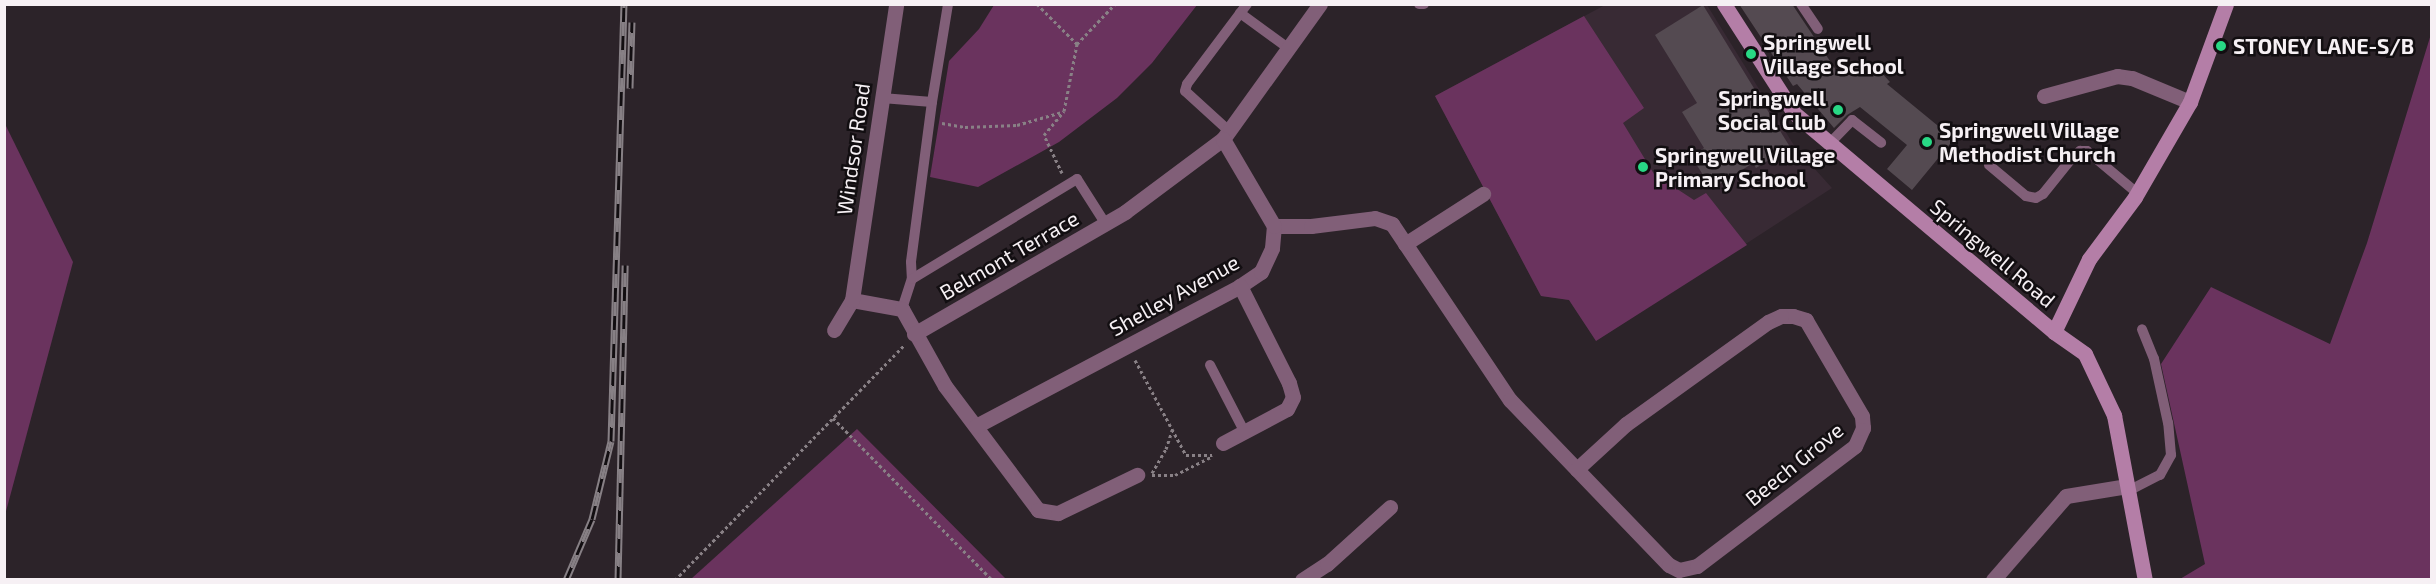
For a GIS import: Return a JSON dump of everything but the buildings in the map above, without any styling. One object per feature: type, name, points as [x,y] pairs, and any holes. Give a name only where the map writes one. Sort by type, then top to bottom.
[{"type":"main road","name":"Springwell Road","points":[[1724,4],[1794,113],[2054,332],[2085,354],[2114,416],[2145,579]]},
{"type":"main road","points":[[2054,332],[2089,259],[2138,193],[2190,102],[2226,4]]},
{"type":"street","name":"Windsor Road","points":[[834,330],[852,300],[896,4]]},
{"type":"street","name":"Belmont Terrace","points":[[915,334],[1125,212],[1226,135],[1320,4]]},
{"type":"street","points":[[2044,96],[2117,76],[2132,78],[2190,102]]},
{"type":"street","points":[[1226,135],[1274,226]]},
{"type":"street","points":[[1405,244],[1483,194]]},
{"type":"street","name":"Beech Grove","points":[[1274,226],[1311,226],[1375,218],[1392,224],[1510,400],[1669,565],[1679,570],[1697,566],[1855,446],[1863,428],[1862,416],[1806,320],[1794,316],[1781,316],[1768,322],[1626,424],[1577,469]]},
{"type":"street","name":"Shelley Avenue","points":[[976,426],[1240,286],[1261,272],[1272,248],[1274,226]]},
{"type":"street","points":[[1223,442],[1287,409],[1293,397],[1289,383],[1240,286]]},
{"type":"street","points":[[852,300],[902,309],[945,386],[1038,510],[1058,513],[1144,475]]},
{"type":"street","points":[[1993,579],[2066,496],[2128,489]]},
{"type":"street","points":[[1302,579],[1327,564],[1390,507]]},
{"type":"lane","points":[[902,309],[912,279],[911,262],[932,102],[948,4]]},
{"type":"lane","points":[[1419,4],[1424,4]]},
{"type":"lane","points":[[1801,4],[1818,29]]},
{"type":"lane","points":[[1226,135],[1185,91],[1187,84],[1244,9],[1288,48]]},
{"type":"lane","points":[[882,98],[932,102]]},
{"type":"lane","points":[[1830,143],[1852,120],[1881,143]]},
{"type":"lane","points":[[1989,165],[2026,196],[2036,198],[2043,194],[2072,158],[2080,151],[2087,151],[2138,193]]},
{"type":"lane","points":[[912,279],[1077,179],[1105,223]]},
{"type":"lane","points":[[2128,489],[2160,476],[2171,455],[2168,423],[2154,359],[2142,329]]},
{"type":"lane","points":[[1210,365],[1244,431]]},
{"type":"path","points":[[1037,4],[1077,44]]},
{"type":"path","points":[[1067,184],[1044,135],[1064,111],[1077,44],[1115,4]]},
{"type":"path","points":[[930,121],[965,127],[1017,125],[1064,111]]},
{"type":"path","points":[[675,579],[915,334]]},
{"type":"path","points":[[1127,345],[1186,455],[1216,454],[1175,475],[1144,475]]},
{"type":"path","points":[[833,418],[992,579]]},
{"type":"path","points":[[1144,475],[1166,449],[1172,430]]},
{"type":"shaded area","points":[[994,5],[1197,5],[1152,63],[1117,98],[1059,142],[978,187],[930,177],[949,61],[979,29]]},
{"type":"shaded area","name":"Springwell Village Primary School","points":[[1605,5],[1707,5],[1795,147],[1832,188],[1596,341],[1569,300],[1541,296],[1435,96]]},
{"type":"shaded area","name":"Springwell Village Primary School","points":[[1584,16],[1644,108],[1623,123],[1654,174],[1694,200],[1706,193],[1747,245],[1596,341],[1569,300],[1541,296],[1435,96]]},
{"type":"shaded area","points":[[2431,34],[2431,579],[2180,579],[2205,564],[2161,364],[2211,287],[2330,344],[2367,243]]},
{"type":"shaded area","points":[[4,124],[73,262],[5,515]]},
{"type":"shaded area","points":[[857,429],[1006,579],[691,579]]},
{"type":"railway","points":[[566,580],[592,519],[611,441],[624,4]]},
{"type":"railway","points":[[630,88],[632,22]]},
{"type":"railway","points":[[618,580],[625,265]]},
{"type":"place","name":"STONEY LANE-S/B","points":[[2221,46]]},
{"type":"place","name":"Springwell Village School","points":[[1751,54]]},
{"type":"place","name":"Springwell Social Club","points":[[1838,110]]},
{"type":"place","name":"Springwell Village Methodist Church","points":[[1927,142]]},
{"type":"place","name":"Springwell Village Primary School","points":[[1643,167]]}]
